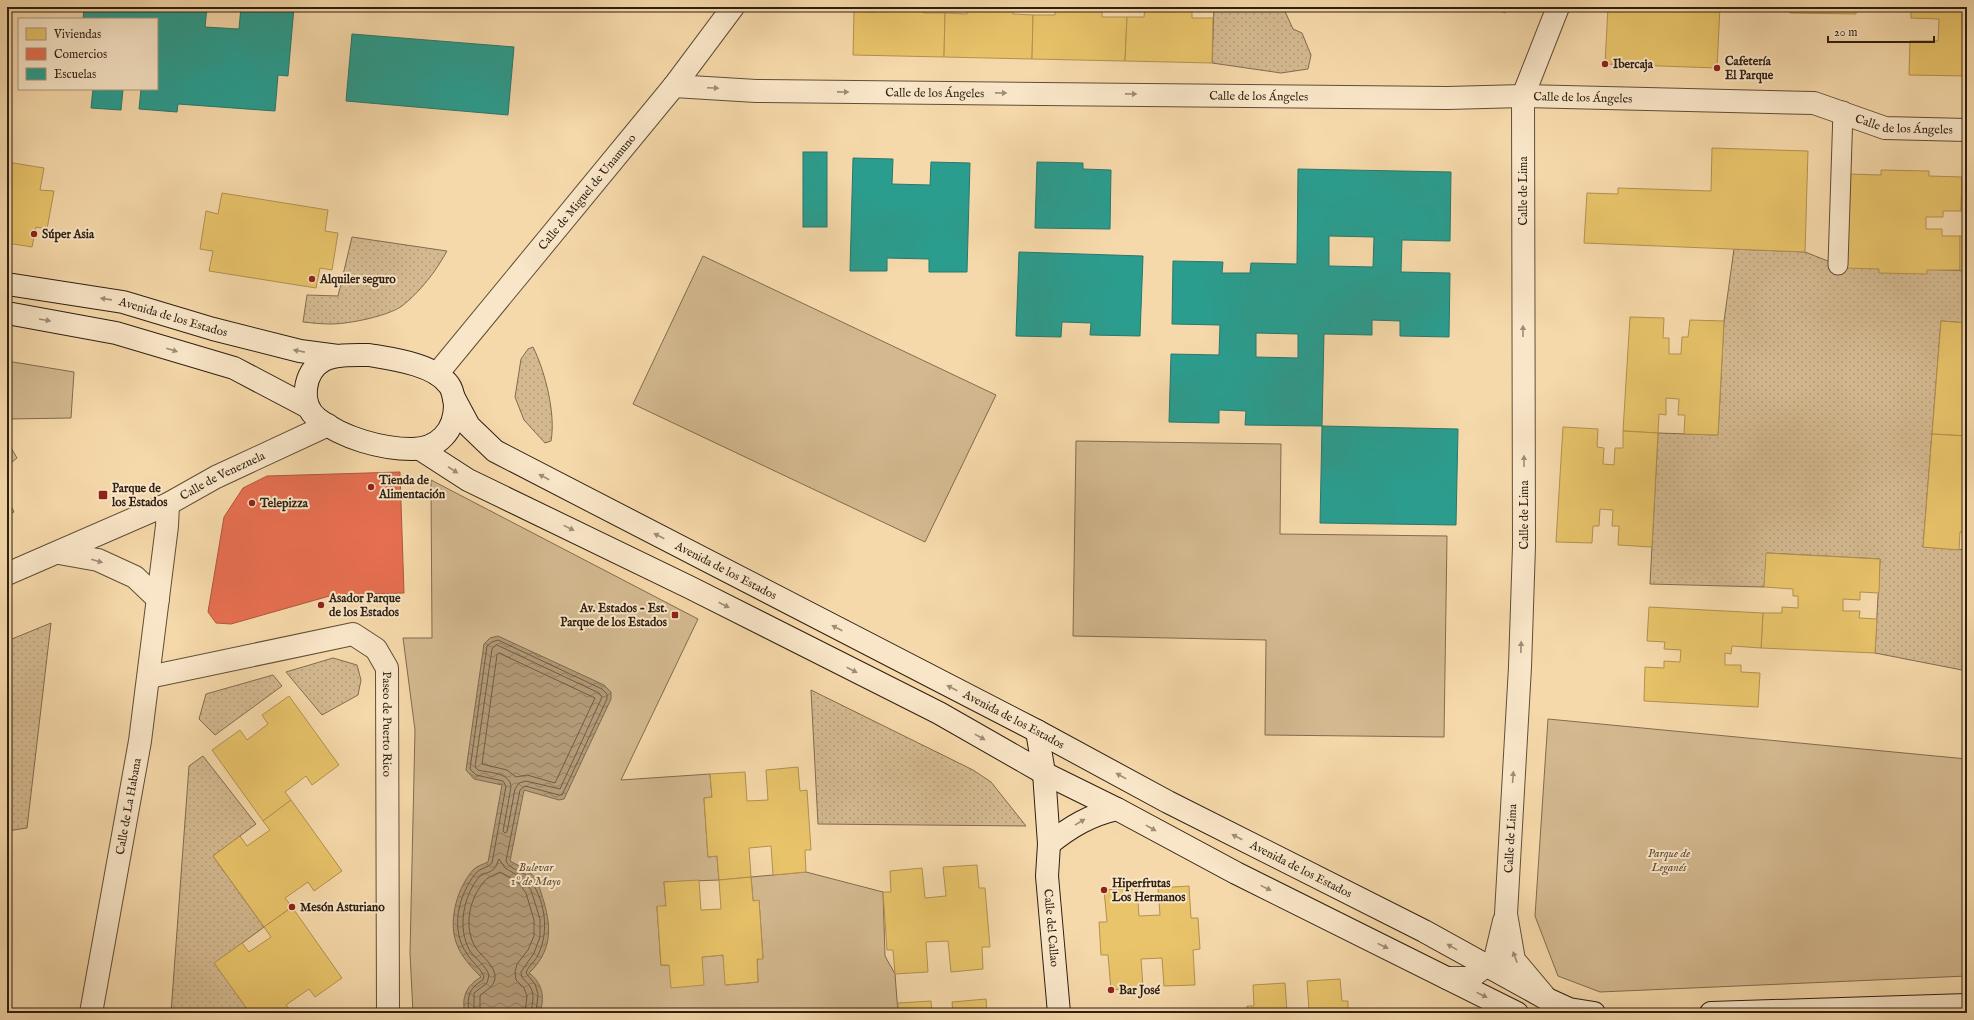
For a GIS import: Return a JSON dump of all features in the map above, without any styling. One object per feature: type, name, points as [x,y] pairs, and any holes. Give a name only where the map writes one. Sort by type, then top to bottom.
[{"type":"street","name":"Calle de Miguel de Unamuno","points":[[437,374],[674,86],[733,7]]},
{"type":"street","name":"Calle de Lima","points":[[1552,1006],[1514,960],[1506,914],[1520,667],[1524,546],[1523,96],[1558,7]]},
{"type":"street","name":"Calle de los Ángeles","points":[[674,86],[779,91],[1447,98],[1523,96],[1814,103],[1843,111],[1885,128],[1967,130]]},
{"type":"street","name":"Avenida de los Estados","points":[[7,284],[123,302],[213,329],[300,352],[338,356]]},
{"type":"street","points":[[7,313],[116,333],[234,368],[308,407],[317,419],[347,435],[370,443],[396,449],[420,449],[435,444],[448,432],[455,417],[454,398],[450,385],[437,374],[418,365],[369,355],[338,356],[324,360],[310,374],[306,396],[308,407]]},
{"type":"street","name":"Avenida de los Estados","points":[[454,398],[469,426],[495,451],[1037,731],[1168,802],[1424,931],[1486,965],[1552,1006],[1594,1013]]},
{"type":"street","name":"Calle de Venezuela","points":[[7,574],[59,553],[168,504],[216,477],[328,425]]},
{"type":"street","points":[[420,449],[468,480],[689,587],[939,713],[1044,773],[1117,809],[1236,873],[1518,1013]]},
{"type":"street","name":"Calle de La Habana","points":[[91,1013],[140,741],[168,526],[168,504]]},
{"type":"street","points":[[59,553],[98,560],[127,573],[134,577],[158,599]]},
{"type":"street","name":"Paseo de Puerto Rico","points":[[149,677],[353,634],[376,649],[387,668],[388,1013]]},
{"type":"street","name":"Calle del Callao","points":[[1037,731],[1044,773],[1048,844],[1047,876],[1058,1013]]},
{"type":"street","points":[[1048,844],[1084,819],[1098,813],[1117,809]]},
{"type":"street","points":[[1447,978],[1470,978],[1495,959],[1506,914]]},
{"type":"street","points":[[1711,1013],[1967,1005]]},
{"type":"lane","name":"Calle de los Ángeles","points":[[1838,265],[1843,111]]},
{"type":"green space","points":[[1214,7],[1283,7],[1293,29],[1302,33],[1311,55],[1308,69],[1281,73],[1212,63]]},
{"type":"green space","points":[[352,237],[447,251],[422,287],[396,310],[368,319],[348,323],[328,324],[303,322],[307,295],[338,296]]},
{"type":"green space","points":[[1734,249],[1805,252],[1838,265],[1967,271],[1967,323],[1941,321],[1923,547],[1967,550],[1967,671],[1875,653],[1880,559],[1767,553],[1764,587],[1650,584],[1658,433],[1718,435],[1724,321]]},
{"type":"green space","points":[[703,256],[996,395],[925,542],[633,404]]},
{"type":"green space","points":[[533,347],[542,368],[551,406],[551,441],[545,443],[524,420],[515,397],[521,359],[528,349]]},
{"type":"green space","points":[[7,361],[74,372],[71,418],[7,419]]},
{"type":"green space","points":[[7,441],[17,458],[7,466]]},
{"type":"green space","points":[[1076,441],[1281,444],[1280,534],[1447,536],[1444,737],[1265,735],[1266,640],[1073,636]]},
{"type":"green space","name":"Bulevar 1º de Mayo","points":[[431,480],[698,619],[621,780],[710,774],[712,797],[704,798],[708,857],[717,856],[719,880],[664,882],[666,906],[657,907],[661,965],[669,965],[702,957],[723,955],[726,985],[758,982],[757,959],[763,958],[759,901],[753,901],[751,877],[806,872],[883,892],[885,956],[895,974],[898,1013],[413,1013],[410,953],[415,730],[403,638],[432,638]]},
{"type":"green space","points":[[7,498],[14,512],[7,515]]},
{"type":"green space","points":[[51,623],[27,828],[7,831],[7,641]]},
{"type":"green space","points":[[333,658],[357,665],[361,680],[358,695],[322,715],[286,672]]},
{"type":"green space","points":[[273,675],[282,686],[215,735],[199,719],[206,694]]},
{"type":"green space","points":[[811,690],[973,770],[991,782],[1026,826],[818,824]]},
{"type":"green space","name":"Parque de Leganés","points":[[1548,719],[1967,759],[1967,976],[1600,992],[1558,976],[1535,916]]},
{"type":"green space","points":[[203,756],[256,824],[213,856],[264,927],[215,963],[250,1013],[171,1013],[189,766]]},
{"type":"water","points":[[498,636],[604,685],[611,692],[611,699],[564,799],[559,800],[524,790],[510,861],[527,870],[534,877],[540,889],[547,912],[549,931],[546,949],[542,957],[529,973],[537,981],[542,991],[542,1002],[539,1013],[465,1013],[464,1002],[466,992],[476,980],[481,977],[460,952],[454,933],[454,913],[463,884],[474,869],[488,862],[502,785],[474,779],[466,770],[484,644],[490,638]]},
{"type":"building: Viviendas","points":[[875,7],[924,7],[924,13],[945,13],[944,57],[853,55],[854,11],[875,12]]},
{"type":"building: Viviendas","points":[[967,7],[1013,7],[1013,14],[1033,15],[1032,59],[944,57],[945,13],[967,14]]},
{"type":"building: Viviendas","points":[[1055,7],[1102,7],[1102,17],[1127,17],[1125,61],[1032,59],[1033,15],[1055,15]]},
{"type":"building: Viviendas","points":[[1145,7],[1192,7],[1192,18],[1213,18],[1212,63],[1125,61],[1127,17],[1144,17]]},
{"type":"building: Viviendas","points":[[1490,7],[1508,7],[1505,13]]},
{"type":"building: Viviendas","points":[[1608,7],[1720,7],[1717,68],[1605,64]]},
{"type":"building: Viviendas","points":[[1790,7],[1856,7],[1856,14],[1790,13]]},
{"type":"building: Viviendas","points":[[1911,7],[1967,7],[1967,76],[1909,75],[1910,41],[1938,41],[1939,19],[1911,18]]},
{"type":"building: Viviendas","points":[[1712,148],[1808,151],[1805,252],[1584,243],[1587,193],[1618,194],[1618,188],[1711,191]]},
{"type":"building: Viviendas","points":[[7,162],[44,168],[40,190],[54,191],[47,229],[36,227],[32,247],[7,243]]},
{"type":"building: Viviendas","points":[[1881,170],[1929,171],[1929,176],[1962,177],[1961,211],[1943,211],[1943,217],[1926,217],[1926,229],[1942,229],[1942,236],[1960,236],[1960,270],[1927,270],[1927,274],[1879,273],[1879,269],[1846,268],[1848,174],[1881,175]]},
{"type":"building: Viviendas","points":[[1962,177],[1967,177],[1967,211],[1961,211]]},
{"type":"building: Viviendas","points":[[222,193],[328,210],[325,231],[338,233],[332,270],[320,268],[316,288],[209,271],[213,251],[200,249],[206,211],[218,214]]},
{"type":"building: Viviendas","points":[[1960,236],[1967,236],[1967,271],[1960,270]]},
{"type":"building: Viviendas","points":[[1630,317],[1664,318],[1663,338],[1669,338],[1669,354],[1681,354],[1682,337],[1688,337],[1690,320],[1724,321],[1718,435],[1684,434],[1685,415],[1678,415],[1679,399],[1666,398],[1666,415],[1659,414],[1658,433],[1623,431]]},
{"type":"building: Viviendas","points":[[1941,321],[1967,323],[1967,436],[1932,434]]},
{"type":"building: Viviendas","points":[[1563,427],[1598,429],[1597,447],[1604,448],[1603,464],[1614,465],[1615,448],[1623,448],[1623,431],[1658,433],[1652,547],[1618,545],[1619,526],[1612,526],[1613,510],[1600,509],[1599,526],[1593,526],[1592,543],[1556,542]]},
{"type":"building: Viviendas","points":[[1932,434],[1967,436],[1965,454],[1967,454],[1967,533],[1960,532],[1959,550],[1923,547]]},
{"type":"building: Viviendas","points":[[1766,553],[1880,559],[1879,593],[1860,592],[1860,600],[1843,599],[1843,611],[1860,611],[1859,618],[1877,619],[1875,653],[1761,648],[1763,613],[1782,613],[1782,607],[1798,608],[1798,596],[1793,596],[1793,589],[1764,587]]},
{"type":"building: Viviendas","points":[[1649,607],[1763,613],[1761,648],[1732,646],[1731,654],[1725,653],[1725,665],[1741,665],[1741,672],[1760,673],[1758,707],[1644,701],[1645,667],[1664,668],[1664,661],[1680,662],[1681,650],[1664,649],[1665,642],[1647,641]]},
{"type":"building: Viviendas","points":[[289,696],[339,765],[312,785],[306,776],[285,792],[291,800],[263,821],[212,750],[240,730],[247,740],[268,724],[262,715]]},
{"type":"building: Viviendas","points":[[798,767],[800,791],[807,790],[811,850],[805,850],[806,872],[773,875],[771,846],[749,848],[751,877],[719,880],[717,856],[708,857],[704,798],[712,797],[710,774],[745,772],[747,801],[768,800],[766,770]]},
{"type":"building: Viviendas","points":[[291,800],[342,871],[314,891],[308,882],[285,898],[292,907],[264,927],[213,856],[240,836],[247,846],[270,830],[263,821]]},
{"type":"building: Viviendas","points":[[977,865],[979,888],[985,888],[990,947],[982,947],[983,969],[951,972],[948,941],[926,942],[928,972],[895,974],[893,950],[887,950],[883,892],[891,892],[890,871],[922,868],[925,898],[946,896],[943,867]]},
{"type":"building: Viviendas","points":[[751,877],[753,901],[759,900],[763,959],[757,959],[758,982],[725,985],[723,955],[702,957],[704,985],[671,988],[669,965],[661,965],[657,906],[666,906],[664,882],[699,880],[701,910],[721,909],[719,880]]},
{"type":"building: Viviendas","points":[[1189,886],[1191,918],[1198,918],[1200,949],[1193,950],[1195,985],[1164,986],[1162,958],[1141,959],[1143,987],[1111,990],[1108,955],[1101,955],[1099,922],[1107,922],[1104,890],[1137,888],[1139,916],[1160,915],[1158,888]]},
{"type":"building: Viviendas","points":[[292,907],[342,978],[315,997],[309,989],[286,1005],[292,1013],[250,1013],[214,963],[242,943],[249,952],[271,937],[264,927]]},
{"type":"building: Viviendas","points":[[1340,979],[1342,1001],[1348,1001],[1348,1013],[1247,1013],[1247,1006],[1254,1006],[1253,985],[1285,983],[1287,1012],[1309,1010],[1307,981]]},
{"type":"building: Viviendas","points":[[986,999],[987,1013],[953,1013],[952,1002]]},
{"type":"building: Viviendas","points":[[931,1001],[932,1013],[898,1013],[898,1003]]},
{"type":"building: Comercios","points":[[400,472],[404,593],[333,595],[231,624],[216,623],[208,612],[224,517],[243,488],[267,476]]},
{"type":"building: Escuelas","points":[[84,7],[207,7],[205,27],[239,29],[241,7],[294,7],[288,76],[278,75],[275,111],[178,104],[177,112],[139,109],[141,90],[158,90],[158,18],[83,18]]},
{"type":"building: Escuelas","points":[[352,34],[514,47],[508,115],[346,101]]},
{"type":"building: Escuelas","points":[[93,90],[123,90],[121,110],[91,108]]},
{"type":"building: Escuelas","points":[[803,152],[827,152],[827,227],[803,227]]},
{"type":"building: Escuelas","points":[[853,158],[893,159],[892,184],[930,185],[931,162],[970,163],[967,272],[929,272],[929,259],[887,258],[887,271],[850,271]]},
{"type":"building: Escuelas","points":[[1037,162],[1083,163],[1083,169],[1111,170],[1110,229],[1035,228]]},
{"type":"building: Escuelas","points":[[1298,169],[1451,172],[1450,241],[1402,240],[1401,272],[1450,273],[1449,337],[1400,336],[1400,321],[1372,320],[1372,335],[1324,334],[1322,426],[1245,425],[1246,411],[1219,410],[1219,423],[1169,422],[1171,354],[1219,355],[1220,325],[1172,324],[1173,261],[1223,262],[1222,273],[1250,273],[1251,263],[1297,264]],"holes":[[[1329,236],[1374,237],[1373,267],[1329,266]],[[1256,333],[1298,334],[1298,358],[1256,357]]]},
{"type":"building: Escuelas","points":[[1019,252],[1143,256],[1140,336],[1090,335],[1091,323],[1062,322],[1061,337],[1016,336]]},
{"type":"building: Escuelas","points":[[1322,426],[1458,429],[1456,525],[1320,523]]},
{"type":"place","name":"Ibercaja","points":[[1605,64]]},
{"type":"place","name":"Cafetería El Parque","points":[[1717,68]]},
{"type":"place","name":"Súper Asia","points":[[34,234]]},
{"type":"place","name":"Alquiler seguro","points":[[312,279]]},
{"type":"place","name":"Tienda de Alimentación","points":[[371,487]]},
{"type":"place","name":"Parque de los Estados","points":[[103,495]]},
{"type":"place","name":"Telepizza","points":[[252,503]]},
{"type":"place","name":"Asador Parque de los Estados","points":[[321,605]]},
{"type":"place","name":"Av. Estados - Est. Parque de los Estados","points":[[675,615]]},
{"type":"place","name":"Hiperfrutas Los Hermanos","points":[[1104,890]]},
{"type":"place","name":"Mesón Asturiano","points":[[292,907]]},
{"type":"place","name":"Bar José","points":[[1111,990]]}]
